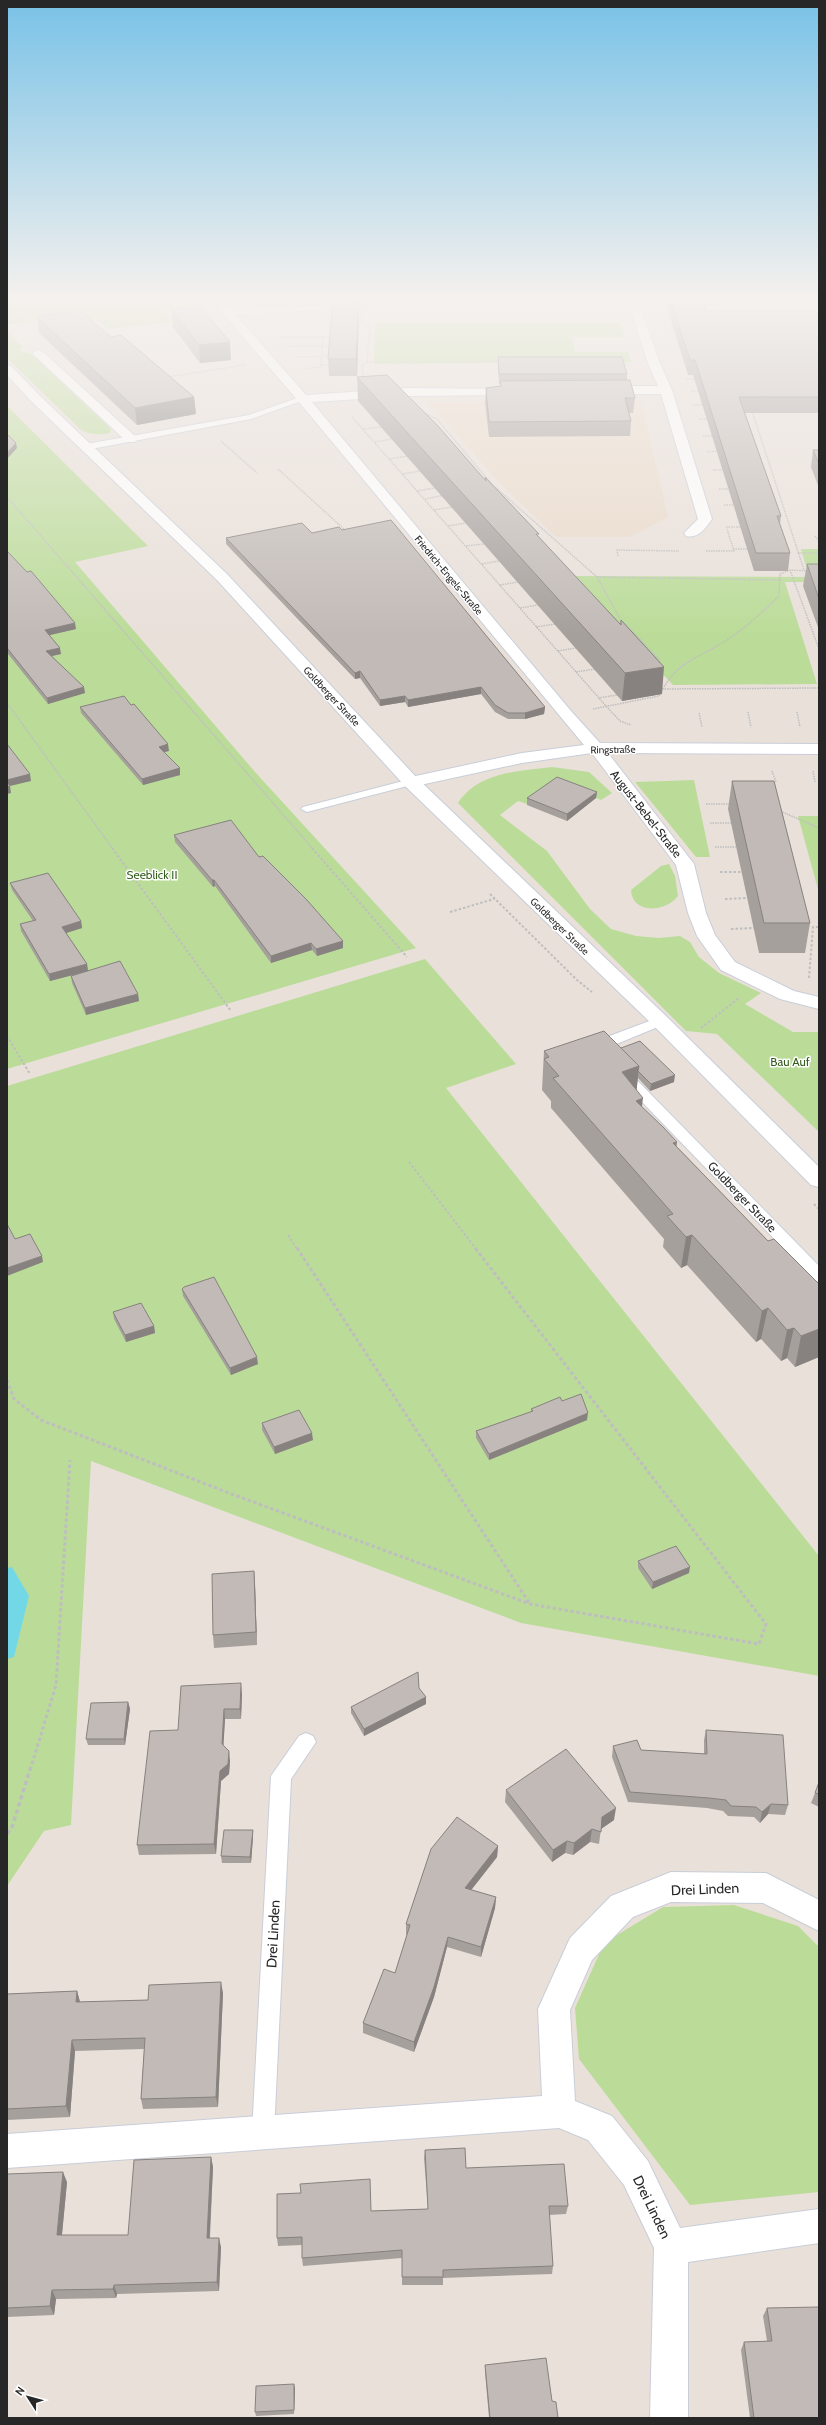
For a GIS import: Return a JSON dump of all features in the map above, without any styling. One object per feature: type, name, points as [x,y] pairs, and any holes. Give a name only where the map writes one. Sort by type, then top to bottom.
[{"type":"street","name":"Goldberger Straße","points":[[47,409],[152,508],[222,577],[411,782],[660,1021],[819,1180]]},
{"type":"street","points":[[99,409],[131,439]]},
{"type":"street","name":"Friedrich-Engels-Straße","points":[[311,409],[565,714],[596,748]]},
{"type":"street","points":[[672,409],[705,519],[700,526],[691,533]]},
{"type":"street","name":"Ringstraße","points":[[411,782],[522,758],[596,748],[819,749]]},
{"type":"street","name":"August-Bebel-Straße","points":[[596,748],[609,768],[685,864],[697,913],[706,936],[728,966],[759,983],[787,995],[819,1003]]},
{"type":"street","name":"Drei Linden","points":[[559,2111],[554,2009],[581,1949],[622,1906],[671,1887],[766,1888],[819,1916]]},
{"type":"street","name":"Drei Linden","points":[[7,2150],[559,2111],[600,2128],[636,2174],[671,2247],[669,2418]]},
{"type":"street","name":"Drei Linden","points":[[671,2247],[819,2226]]},
{"type":"lane","points":[[86,447],[251,417],[274,409]]},
{"type":"lane","points":[[306,809],[411,782]]},
{"type":"lane","name":"Goldberger Straße","points":[[660,1021],[596,1046],[819,1276]]},
{"type":"lane","name":"Drei Linden","points":[[263,2133],[281,1776],[306,1742]]},
{"type":"path","points":[[345,409],[606,706]]},
{"type":"path","points":[[414,409],[437,419],[495,487],[597,577],[620,619],[659,659],[661,666]]},
{"type":"path","points":[[752,410],[804,570]]},
{"type":"path","points":[[204,426],[257,473]]},
{"type":"path","points":[[363,429],[381,427]]},
{"type":"path","points":[[374,442],[392,439]]},
{"type":"path","points":[[389,459],[407,456]]},
{"type":"path","points":[[278,469],[351,535]]},
{"type":"path","points":[[402,474],[420,471]]},
{"type":"path","points":[[487,488],[495,487]]},
{"type":"path","points":[[417,491],[435,488]]},
{"type":"path","points":[[424,499],[448,495]]},
{"type":"path","points":[[7,497],[407,957]]},
{"type":"path","points":[[434,510],[452,507]]},
{"type":"path","points":[[448,526],[466,523]]},
{"type":"path","points":[[726,527],[740,527]]},
{"type":"path","points":[[815,536],[819,541]]},
{"type":"path","points":[[466,546],[484,544]]},
{"type":"path","points":[[733,556],[732,550],[747,549]]},
{"type":"path","points":[[652,550],[653,556]]},
{"type":"path","points":[[798,553],[819,553]]},
{"type":"path","points":[[482,564],[499,561]]},
{"type":"path","points":[[565,714],[659,696],[666,680],[678,665],[724,642],[758,618],[779,596],[781,580],[780,574],[790,570],[812,571]]},
{"type":"path","points":[[790,570],[819,649]]},
{"type":"path","points":[[597,577],[781,580]]},
{"type":"path","points":[[500,585],[518,582]]},
{"type":"path","points":[[520,608],[538,605]]},
{"type":"path","points":[[536,627],[555,624]]},
{"type":"path","points":[[558,651],[576,648]]},
{"type":"path","points":[[576,672],[595,669]]},
{"type":"path","points":[[662,689],[819,688]]},
{"type":"path","points":[[598,698],[617,694]]},
{"type":"path","points":[[7,703],[232,1011]]},
{"type":"path","points":[[748,712],[751,727]]},
{"type":"path","points":[[797,712],[800,727]]},
{"type":"path","points":[[700,713],[702,727]]},
{"type":"path","points":[[771,768],[776,782]]},
{"type":"path","points":[[812,768],[815,782]]},
{"type":"path","points":[[706,804],[736,804]]},
{"type":"path","points":[[778,810],[819,828]]},
{"type":"path","points":[[710,823],[731,823]]},
{"type":"path","points":[[715,847],[736,847]]},
{"type":"path","points":[[720,872],[742,872]]},
{"type":"path","points":[[450,912],[494,898]]},
{"type":"path","points":[[725,899],[747,898]]},
{"type":"path","points":[[809,980],[813,927],[819,927]]},
{"type":"path","points":[[731,929],[754,928]]},
{"type":"path","points":[[682,1043],[759,983]]},
{"type":"path","points":[[7,1036],[30,1074]]},
{"type":"path","points":[[7,1380],[14,1400],[41,1420],[229,1493],[530,1604],[759,1644],[766,1624],[409,1162]]},
{"type":"path","points":[[288,1235],[530,1604]]},
{"type":"path","points":[[7,1834],[12,1827],[56,1685],[70,1460]]},
{"type":"shaded area","points":[[433,409],[643,409],[668,517],[630,537],[556,537],[503,486]]},
{"type":"green space","name":"Seeblick II","points":[[7,409],[10,409],[148,546],[75,562],[255,772],[416,948],[7,1069]]},
{"type":"green space","points":[[60,409],[90,409],[111,429],[110,433],[102,434],[88,433],[81,430]]},
{"type":"green space","points":[[801,549],[819,549],[819,582],[785,582],[817,684],[673,685],[569,576],[809,577]]},
{"type":"green space","name":"Bau Auf","points":[[552,767],[589,772],[612,793],[601,800],[557,783],[527,804],[518,801],[500,815],[547,851],[590,909],[611,929],[636,936],[659,938],[680,936],[690,942],[699,957],[719,973],[761,993],[745,1004],[793,1032],[819,1032],[819,1132],[717,1034],[686,1031],[458,803],[466,793],[476,785],[488,779],[513,772]]},
{"type":"green space","points":[[694,780],[710,857],[696,857],[635,782]]},
{"type":"green space","points":[[798,816],[819,816],[819,893]]},
{"type":"green space","points":[[669,864],[675,876],[678,896],[672,902],[658,908],[643,907],[637,903],[633,898],[631,890],[661,866]]},
{"type":"green space","points":[[425,959],[516,1064],[446,1088],[819,1556],[819,1676],[521,1623],[91,1461],[71,1825],[44,1831],[7,1886],[7,1086]]},
{"type":"green space","points":[[734,1905],[798,1926],[819,1947],[819,2192],[690,2205],[579,2059],[575,2008],[604,1943],[663,1907]]},
{"type":"water","points":[[12,1567],[29,1596],[14,1657],[7,1659],[7,1568]]},
{"type":"building","points":[[386,409],[421,409],[438,426],[486,481],[485,477],[539,534],[536,534],[621,625],[621,620],[664,667],[625,673]]},
{"type":"building","points":[[488,409],[628,409],[631,421],[489,422]]},
{"type":"building","points":[[711,409],[743,409],[781,516],[777,516],[790,553],[756,553]]},
{"type":"building","points":[[7,434],[16,443],[7,453]]},
{"type":"building","points":[[813,450],[819,450],[819,464]]},
{"type":"building","points":[[391,520],[545,707],[525,713],[508,713],[495,705],[481,687],[408,700],[405,696],[380,700],[360,671],[355,673],[226,538],[302,523],[312,533],[339,527],[342,530]]},
{"type":"building","points":[[7,551],[27,572],[31,571],[75,623],[45,630],[60,648],[46,651],[84,687],[47,698],[7,648]]},
{"type":"building","points":[[807,564],[819,564],[819,599]]},
{"type":"building","points":[[124,696],[131,705],[134,704],[168,744],[159,747],[180,768],[142,779],[80,707]]},
{"type":"building","points":[[7,744],[30,774],[7,780]]},
{"type":"building","points":[[557,777],[597,792],[567,814],[527,798]]},
{"type":"building","points":[[732,781],[774,781],[810,923],[764,923]]},
{"type":"building","points":[[231,820],[259,857],[263,856],[306,899],[343,941],[316,949],[311,943],[271,956],[214,880],[212,880],[174,835]]},
{"type":"building","points":[[48,873],[81,921],[62,927],[87,964],[49,974],[20,924],[36,920],[10,883]]},
{"type":"building","points":[[120,961],[138,994],[85,1008],[71,976]]},
{"type":"building","points":[[604,1031],[639,1066],[622,1072],[643,1098],[636,1101],[677,1142],[673,1143],[768,1241],[774,1239],[819,1284],[819,1329],[801,1336],[794,1328],[787,1330],[768,1308],[762,1311],[692,1235],[686,1237],[667,1216],[673,1214],[553,1078],[559,1076],[544,1059],[549,1057],[544,1051]]},
{"type":"building","points":[[640,1041],[675,1075],[651,1084],[638,1071],[639,1066],[621,1048]]},
{"type":"building","points":[[7,1224],[15,1239],[30,1234],[42,1256],[7,1268]]},
{"type":"building","points":[[214,1277],[257,1357],[230,1368],[182,1289]]},
{"type":"building","points":[[141,1303],[154,1326],[125,1335],[113,1312]]},
{"type":"building","points":[[581,1394],[588,1413],[489,1454],[476,1431],[533,1411],[531,1409],[560,1397],[562,1401]]},
{"type":"building","points":[[299,1410],[312,1433],[274,1447],[262,1423]]},
{"type":"building","points":[[676,1546],[690,1567],[653,1582],[638,1561]]},
{"type":"building","points":[[254,1571],[256,1632],[213,1635],[212,1574]]},
{"type":"building","points":[[418,1672],[419,1688],[426,1697],[364,1729],[351,1707]]},
{"type":"building","points":[[241,1683],[240,1709],[224,1709],[222,1744],[229,1751],[228,1764],[220,1771],[214,1844],[137,1845],[150,1731],[178,1730],[181,1686]]},
{"type":"building","points":[[128,1702],[124,1739],[86,1739],[91,1703]]},
{"type":"building","points":[[706,1730],[783,1735],[788,1805],[771,1804],[762,1812],[756,1807],[731,1806],[726,1800],[630,1792],[613,1746],[637,1740],[641,1750],[707,1754]]},
{"type":"building","points":[[566,1749],[616,1808],[602,1817],[601,1832],[592,1829],[574,1843],[567,1841],[553,1850],[506,1790]]},
{"type":"building","points":[[819,1782],[819,1794],[815,1793]]},
{"type":"building","points":[[457,1817],[498,1846],[465,1888],[496,1897],[481,1947],[448,1937],[434,1987],[414,2042],[363,2023],[384,1969],[395,1973],[410,1925],[406,1924],[431,1849]]},
{"type":"building","points":[[224,1830],[253,1830],[250,1857],[221,1856]]},
{"type":"building","points":[[221,1982],[216,2097],[141,2099],[145,2038],[72,2040],[66,2106],[7,2109],[7,1994],[77,1991],[76,2002],[148,2000],[149,1985]]},
{"type":"building","points":[[465,2148],[466,2168],[564,2164],[568,2206],[549,2206],[553,2266],[443,2270],[443,2277],[402,2277],[402,2250],[302,2258],[302,2237],[277,2238],[277,2194],[301,2193],[300,2184],[370,2179],[371,2211],[428,2209],[425,2150]]},
{"type":"building","points":[[211,2157],[207,2238],[219,2238],[217,2282],[114,2285],[113,2289],[52,2290],[50,2306],[7,2308],[7,2174],[63,2172],[57,2235],[128,2235],[134,2160]]},
{"type":"building","points":[[819,2307],[819,2418],[754,2418],[744,2342],[772,2341],[767,2308]]},
{"type":"building","points":[[546,2358],[552,2401],[556,2402],[558,2418],[490,2418],[485,2365]]},
{"type":"building","points":[[294,2384],[294,2410],[255,2412],[256,2386]]}]
